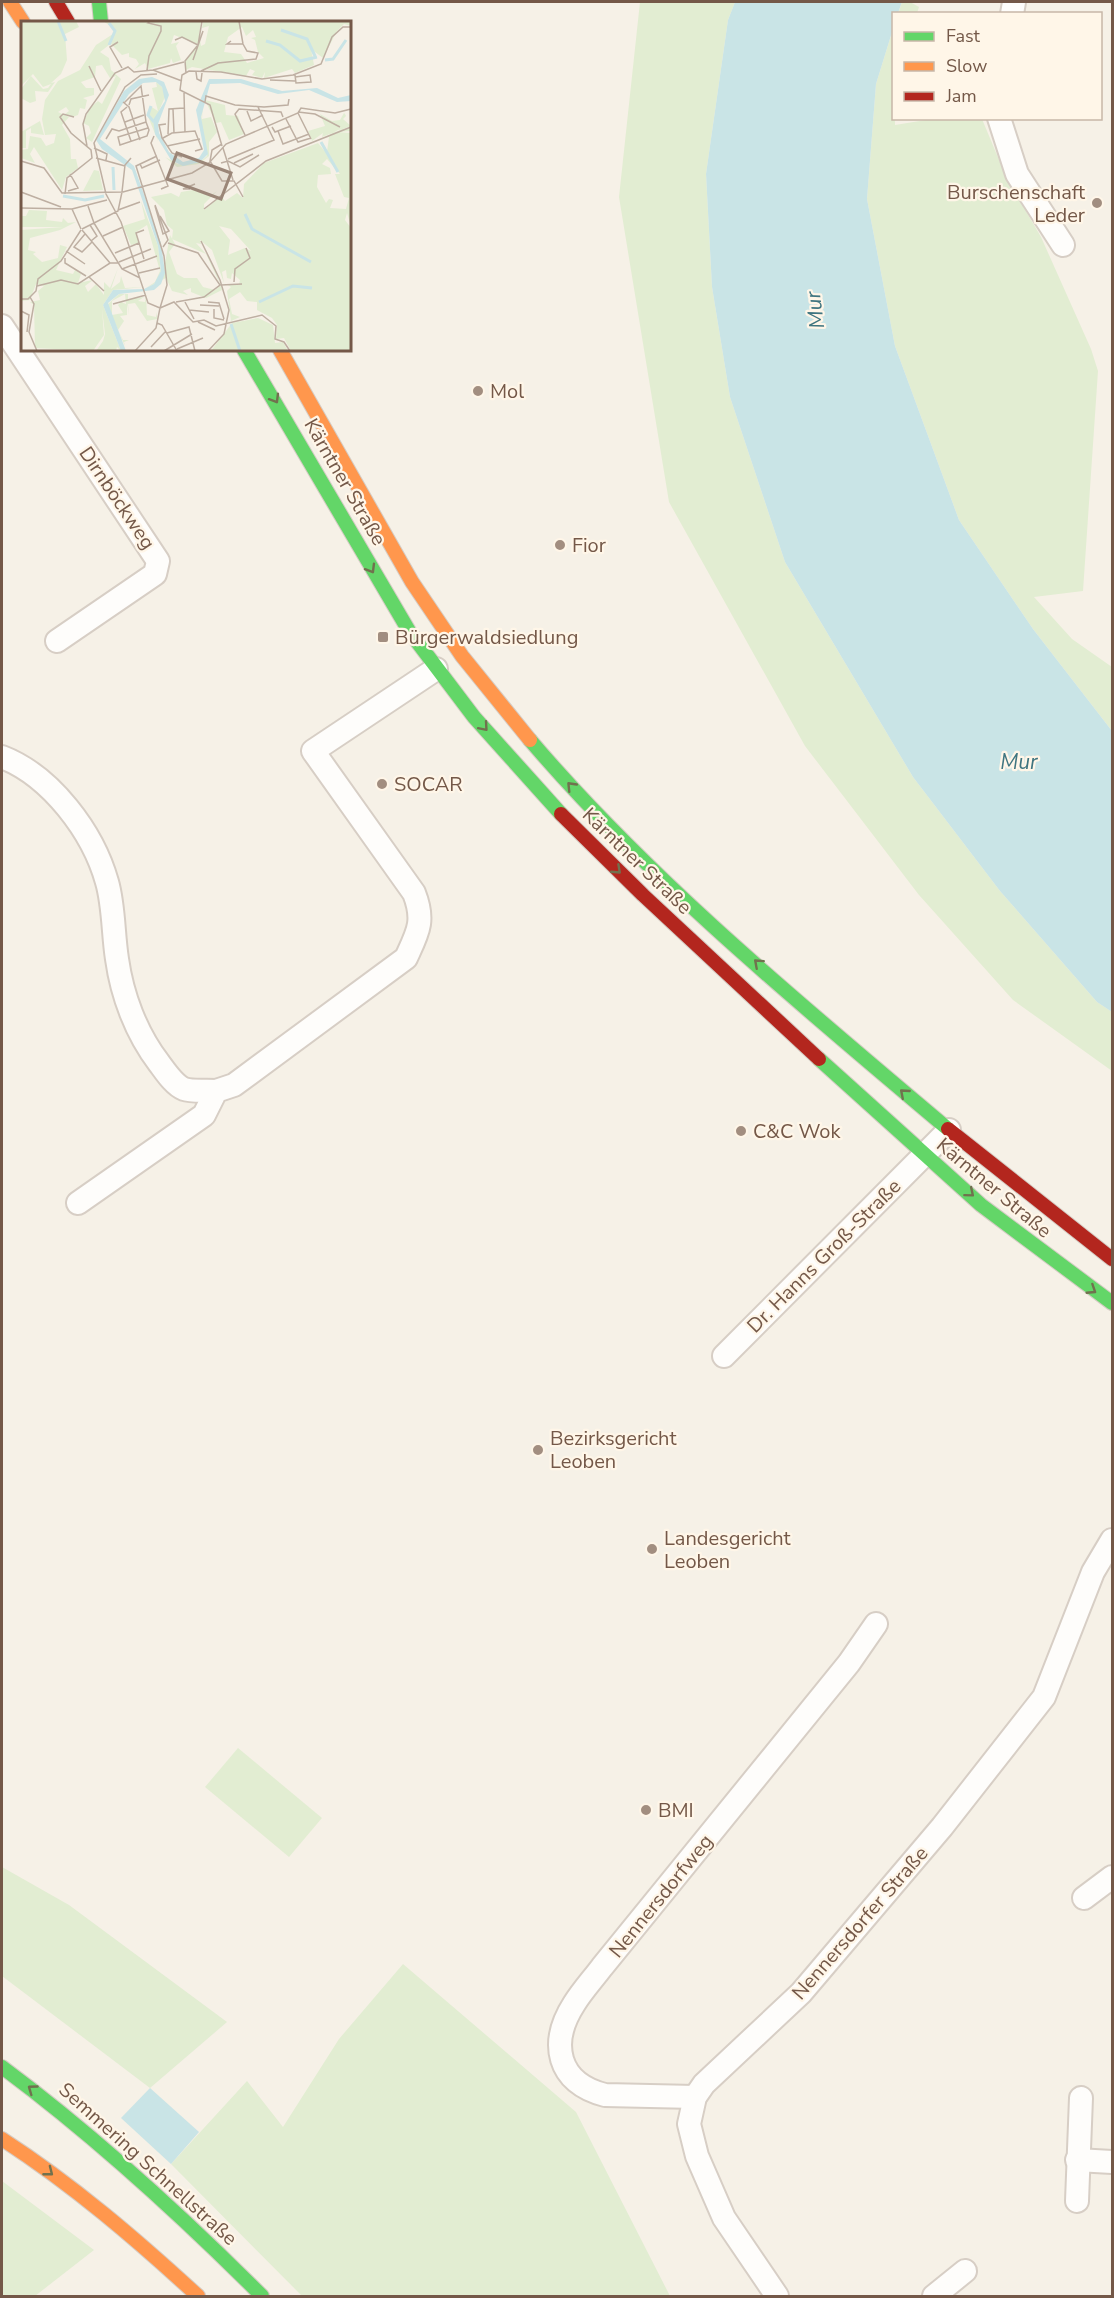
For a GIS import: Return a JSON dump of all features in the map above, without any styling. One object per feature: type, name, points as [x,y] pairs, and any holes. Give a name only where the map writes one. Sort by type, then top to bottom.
[{"type":"main road","points":[[10,2],[22,21]]},
{"type":"main road","points":[[56,2],[67,21]]},
{"type":"main road","points":[[99,2],[101,21]]},
{"type":"main road","name":"Kärntner Straße","points":[[245,351],[359,549],[436,669],[478,721],[584,839],[925,1156],[1052,1261],[1113,1303]]},
{"type":"main road","name":"Kärntner Straße","points":[[281,351],[373,519],[414,586],[462,657],[566,781],[712,922],[949,1130],[1038,1204],[1113,1259]]},
{"type":"main road","name":"Semmering Schnellstraße","points":[[2,2067],[61,2110],[185,2217],[262,2296]]},
{"type":"main road","points":[[2,2139],[28,2155],[152,2254],[198,2296]]},
{"type":"street","points":[[1000,120],[1017,174],[1063,245]]},
{"type":"street","name":"Dirnböckweg","points":[[2,326],[158,561],[155,574],[57,641]]},
{"type":"street","points":[[2,757],[22,766],[62,801],[94,853],[107,882],[124,996],[149,1050],[168,1075],[183,1088],[216,1091],[234,1085],[406,958],[419,930],[421,910],[414,893],[313,751],[436,669]]},
{"type":"street","points":[[78,1203],[204,1115],[216,1091]]},
{"type":"street","name":"Dr. Hanns Groß-Straße","points":[[724,1356],[949,1130]]},
{"type":"street","name":"Nennersdorfer Straße","points":[[695,2097],[704,2084],[801,1993],[942,1827],[1044,1697],[1093,1572],[1113,1540]]},
{"type":"street","name":"Nennersdorfweg","points":[[695,2097],[605,2095],[591,2091],[574,2080],[561,2061],[560,2041],[564,2022],[574,2004],[602,1967],[849,1663],[876,1624]]},
{"type":"street","points":[[1083,1898],[1113,1877]]},
{"type":"street","points":[[695,2097],[689,2124],[698,2156],[724,2218],[777,2296]]},
{"type":"street","points":[[1077,2201],[1077,2160],[1082,2098]]},
{"type":"street","points":[[1077,2160],[1113,2162]]},
{"type":"street","points":[[934,2296],[965,2271]]},
{"type":"green space","points":[[640,2],[735,2],[728,20],[706,174],[712,287],[730,397],[785,562],[913,777],[1000,891],[1097,1002],[1112,1012],[1112,1071],[1013,1000],[919,895],[805,746],[669,502],[619,197]]},
{"type":"green space","points":[[902,2],[910,2],[919,7],[917,12],[899,12]]},
{"type":"green space","points":[[892,32],[892,120],[895,120],[895,125],[926,120],[982,120],[1007,179],[1041,237],[1091,349],[1098,371],[1083,591],[1034,597],[1072,639],[1112,667],[1112,731],[1033,629],[959,520],[895,346],[867,199],[876,84]]},
{"type":"green space","points":[[238,1748],[322,1818],[289,1857],[205,1787]]},
{"type":"green space","points":[[2,1867],[69,1905],[227,2022],[150,2088],[2,1976]]},
{"type":"green space","points":[[403,1964],[576,2112],[670,2296],[302,2296],[171,2164],[247,2081],[283,2127],[339,2039]]},
{"type":"green space","points":[[2,2181],[94,2250],[35,2296],[2,2296]]},
{"type":"water","name":"Mur","points":[[735,2],[902,2],[898,12],[892,12],[892,32],[876,84],[867,199],[895,346],[959,520],[1033,629],[1112,731],[1112,1012],[1097,1002],[1000,891],[913,777],[785,562],[730,397],[712,287],[706,174],[728,20]]},
{"type":"water","points":[[150,2088],[199,2132],[171,2164],[121,2118]]},
{"type":"traffic: fast","points":[[99,2],[101,21]]},
{"type":"traffic: fast","points":[[245,351],[409,631],[474,717],[561,814]]},
{"type":"traffic: fast","points":[[530,740],[626,843],[678,893],[785,990],[948,1129]]},
{"type":"traffic: fast","points":[[819,1059],[981,1205],[1112,1303]]},
{"type":"traffic: fast","points":[[2,2067],[70,2120],[136,2177],[262,2296]]},
{"type":"traffic: slow","points":[[10,2],[22,21]]},
{"type":"traffic: slow","points":[[281,351],[412,582],[462,656],[530,740]]},
{"type":"traffic: slow","points":[[2,2139],[103,2213],[198,2296]]},
{"type":"traffic: jam","points":[[56,2],[67,21]]},
{"type":"traffic: jam","points":[[561,814],[643,895],[819,1059]]},
{"type":"traffic: jam","points":[[948,1129],[1112,1259]]},
{"type":"place","name":"Burschenschaft Leder","points":[[1097,203]]},
{"type":"place","name":"Mol","points":[[478,391]]},
{"type":"place","name":"Fior","points":[[560,545]]},
{"type":"place","name":"Bürgerwaldsiedlung","points":[[383,637]]},
{"type":"place","name":"SOCAR","points":[[382,784]]},
{"type":"place","name":"C&C Wok","points":[[741,1131]]},
{"type":"place","name":"Bezirksgericht Leoben","points":[[538,1450]]},
{"type":"place","name":"Landesgericht Leoben","points":[[652,1549]]},
{"type":"place","name":"BMI","points":[[646,1810]]}]
